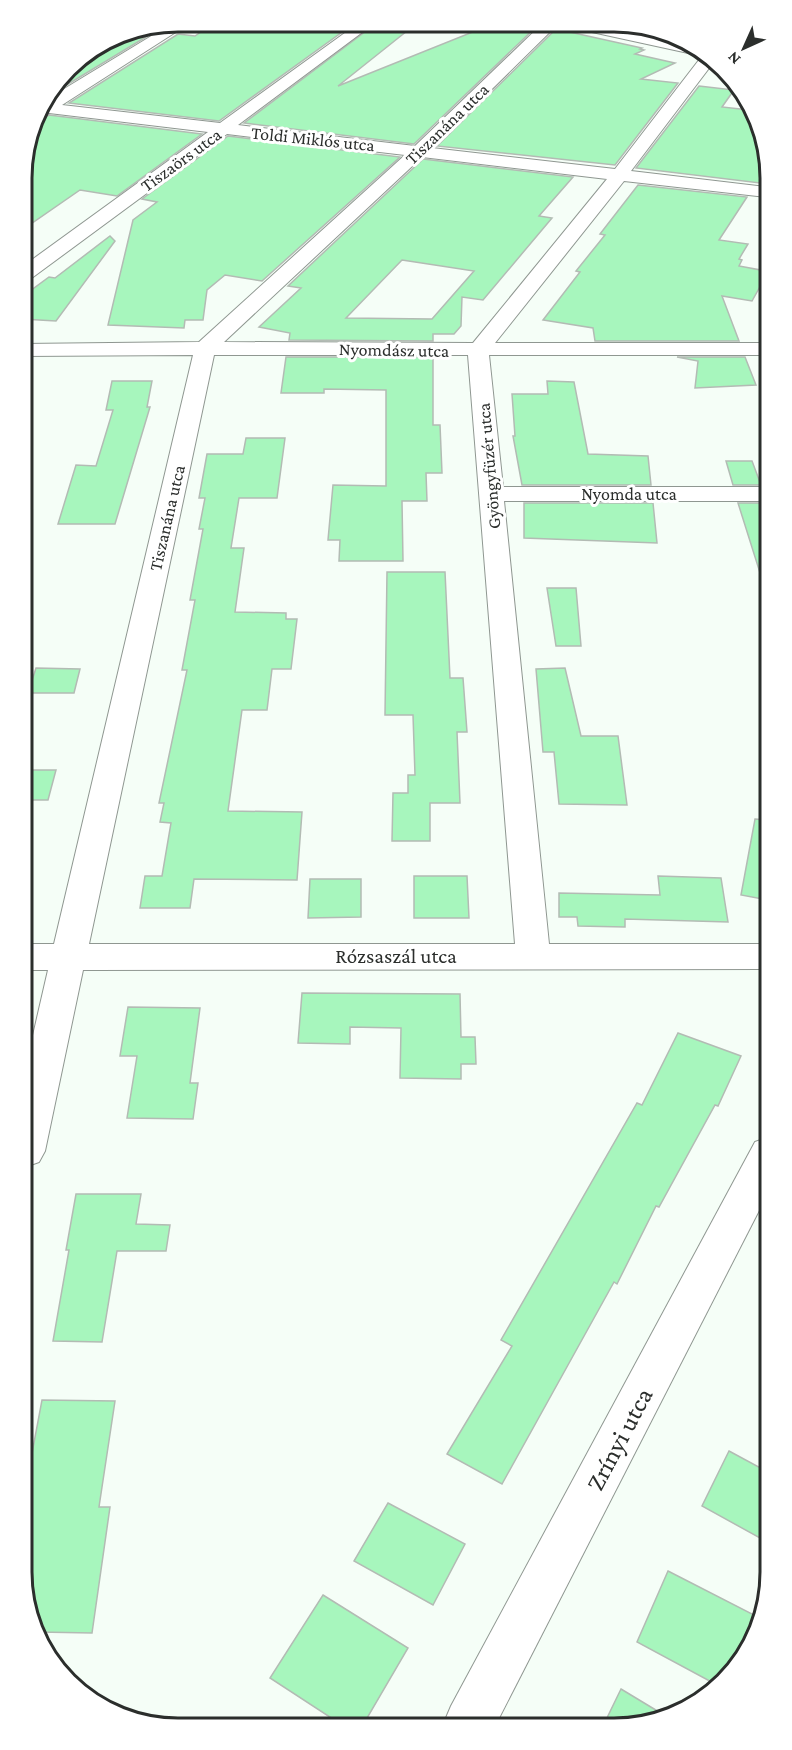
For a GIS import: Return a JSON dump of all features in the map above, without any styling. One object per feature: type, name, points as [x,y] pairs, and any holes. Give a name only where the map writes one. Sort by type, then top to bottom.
[{"type":"street","name":"Tiszaörs utca","points":[[32,269],[355,32]]},
{"type":"street","name":"Tiszanána utca","points":[[32,1119],[205,348],[419,151],[543,32]]},
{"type":"street","points":[[610,32],[679,47]]},
{"type":"street","points":[[53,102],[167,33]]},
{"type":"street","points":[[478,350],[619,175],[704,63]]},
{"type":"street","name":"Toldi Miklós utca","points":[[48,111],[760,191]]},
{"type":"street","name":"Nyomdász utca","points":[[32,350],[205,348],[478,350],[760,346]]},
{"type":"street","name":"Gyöngyfüzér utca","points":[[478,350],[533,956]]},
{"type":"street","name":"Nyomda utca","points":[[492,494],[760,494]]},
{"type":"street","name":"Rózsaszál utca","points":[[32,957],[760,957]]},
{"type":"street","name":"Zrínyi utca","points":[[473,1718],[760,1170]]},
{"type":"building","points":[[201,32],[342,32],[219,121],[69,103],[178,34],[195,36]]},
{"type":"building","points":[[365,32],[406,32],[338,86],[473,32],[531,32],[414,144],[244,123]]},
{"type":"building","points":[[553,32],[570,32],[642,48],[640,49],[644,50],[635,54],[675,63],[641,79],[678,83],[615,165],[437,146]]},
{"type":"building","points":[[151,34],[64,87],[81,68],[104,51],[130,39]]},
{"type":"building","points":[[699,86],[730,90],[732,92],[722,107],[743,109],[756,140],[760,183],[636,168]]},
{"type":"building","points":[[49,115],[202,134],[117,196],[80,190],[32,223],[33,158],[36,140],[45,117]]},
{"type":"building","points":[[228,136],[400,157],[262,281],[225,275],[207,290],[203,320],[185,320],[184,328],[108,325],[133,220],[157,202],[142,199]]},
{"type":"building","points":[[423,159],[573,177],[539,216],[552,218],[483,300],[462,297],[461,326],[454,334],[433,334],[433,341],[289,340],[290,333],[259,327],[301,288],[288,286]],"holes":[[[402,260],[474,271],[432,319],[346,318]]]},
{"type":"building","points":[[638,185],[747,197],[719,240],[748,244],[739,259],[742,260],[739,266],[760,270],[760,287],[752,301],[722,296],[739,341],[595,341],[593,328],[543,320],[580,272],[576,271],[605,235],[600,234]]},
{"type":"building","points":[[110,236],[115,241],[56,321],[32,320],[32,290],[49,277],[55,278]]},
{"type":"building","points":[[286,357],[433,357],[433,425],[440,425],[442,473],[426,473],[427,501],[402,501],[403,561],[339,561],[340,540],[328,540],[333,485],[386,486],[386,390],[324,389],[324,393],[281,393]]},
{"type":"building","points":[[677,357],[745,357],[756,385],[695,388],[698,361]]},
{"type":"building","points":[[112,381],[152,381],[147,407],[150,407],[115,524],[58,524],[76,465],[96,466],[113,410],[106,410]]},
{"type":"building","points":[[547,381],[574,382],[588,454],[648,456],[651,485],[522,485],[513,436],[515,436],[512,394],[548,394]]},
{"type":"building","points":[[246,438],[285,438],[277,498],[239,498],[231,548],[244,548],[235,612],[286,613],[286,619],[297,619],[291,669],[272,669],[267,710],[242,710],[228,811],[302,812],[297,880],[194,879],[190,908],[140,908],[145,876],[162,876],[171,823],[160,822],[164,803],[159,803],[187,670],[182,670],[195,600],[190,600],[203,529],[199,529],[205,498],[199,498],[207,454],[243,454]]},
{"type":"building","points":[[726,461],[752,461],[760,485],[733,485]]},
{"type":"building","points":[[524,503],[653,503],[657,543],[524,538]]},
{"type":"building","points":[[738,503],[760,503],[760,573]]},
{"type":"building","points":[[387,572],[445,572],[450,678],[463,678],[467,732],[457,732],[460,803],[430,803],[430,841],[392,841],[393,793],[408,793],[408,775],[415,775],[413,715],[385,715]]},
{"type":"building","points":[[547,588],[576,588],[581,646],[556,646]]},
{"type":"building","points":[[36,668],[80,669],[74,693],[32,693],[32,680]]},
{"type":"building","points":[[565,668],[581,736],[618,736],[627,805],[559,804],[554,752],[543,752],[536,669]]},
{"type":"building","points":[[32,770],[56,770],[48,800],[32,800]]},
{"type":"building","points":[[755,819],[760,819],[760,899],[741,895]]},
{"type":"building","points":[[414,876],[467,876],[469,918],[414,918]]},
{"type":"building","points":[[658,876],[721,878],[728,922],[625,919],[625,927],[578,926],[577,917],[559,917],[559,893],[660,895]]},
{"type":"building","points":[[310,879],[361,879],[361,917],[308,918]]},
{"type":"building","points":[[302,993],[460,994],[461,1037],[475,1037],[476,1064],[461,1064],[461,1079],[400,1078],[401,1028],[350,1027],[350,1044],[298,1043]]},
{"type":"building","points":[[128,1007],[200,1008],[190,1083],[198,1083],[193,1119],[127,1118],[137,1056],[120,1056]]},
{"type":"building","points":[[678,1033],[741,1056],[718,1106],[715,1105],[659,1207],[656,1206],[617,1284],[614,1282],[502,1484],[447,1454],[512,1346],[501,1340],[637,1103],[642,1105]]},
{"type":"building","points":[[76,1194],[141,1194],[136,1224],[170,1225],[166,1251],[117,1251],[102,1342],[53,1341]]},
{"type":"building","points":[[42,1400],[115,1401],[99,1507],[110,1507],[92,1633],[45,1632],[36,1610],[32,1573],[32,1453]]},
{"type":"building","points":[[729,1451],[760,1468],[760,1538],[702,1506]]},
{"type":"building","points":[[388,1503],[465,1544],[433,1605],[354,1561]]},
{"type":"building","points":[[668,1571],[754,1615],[736,1654],[711,1682],[637,1642]]},
{"type":"building","points":[[323,1595],[408,1648],[367,1718],[331,1718],[270,1678]]},
{"type":"building","points":[[621,1689],[659,1712],[634,1717],[607,1718]]}]
